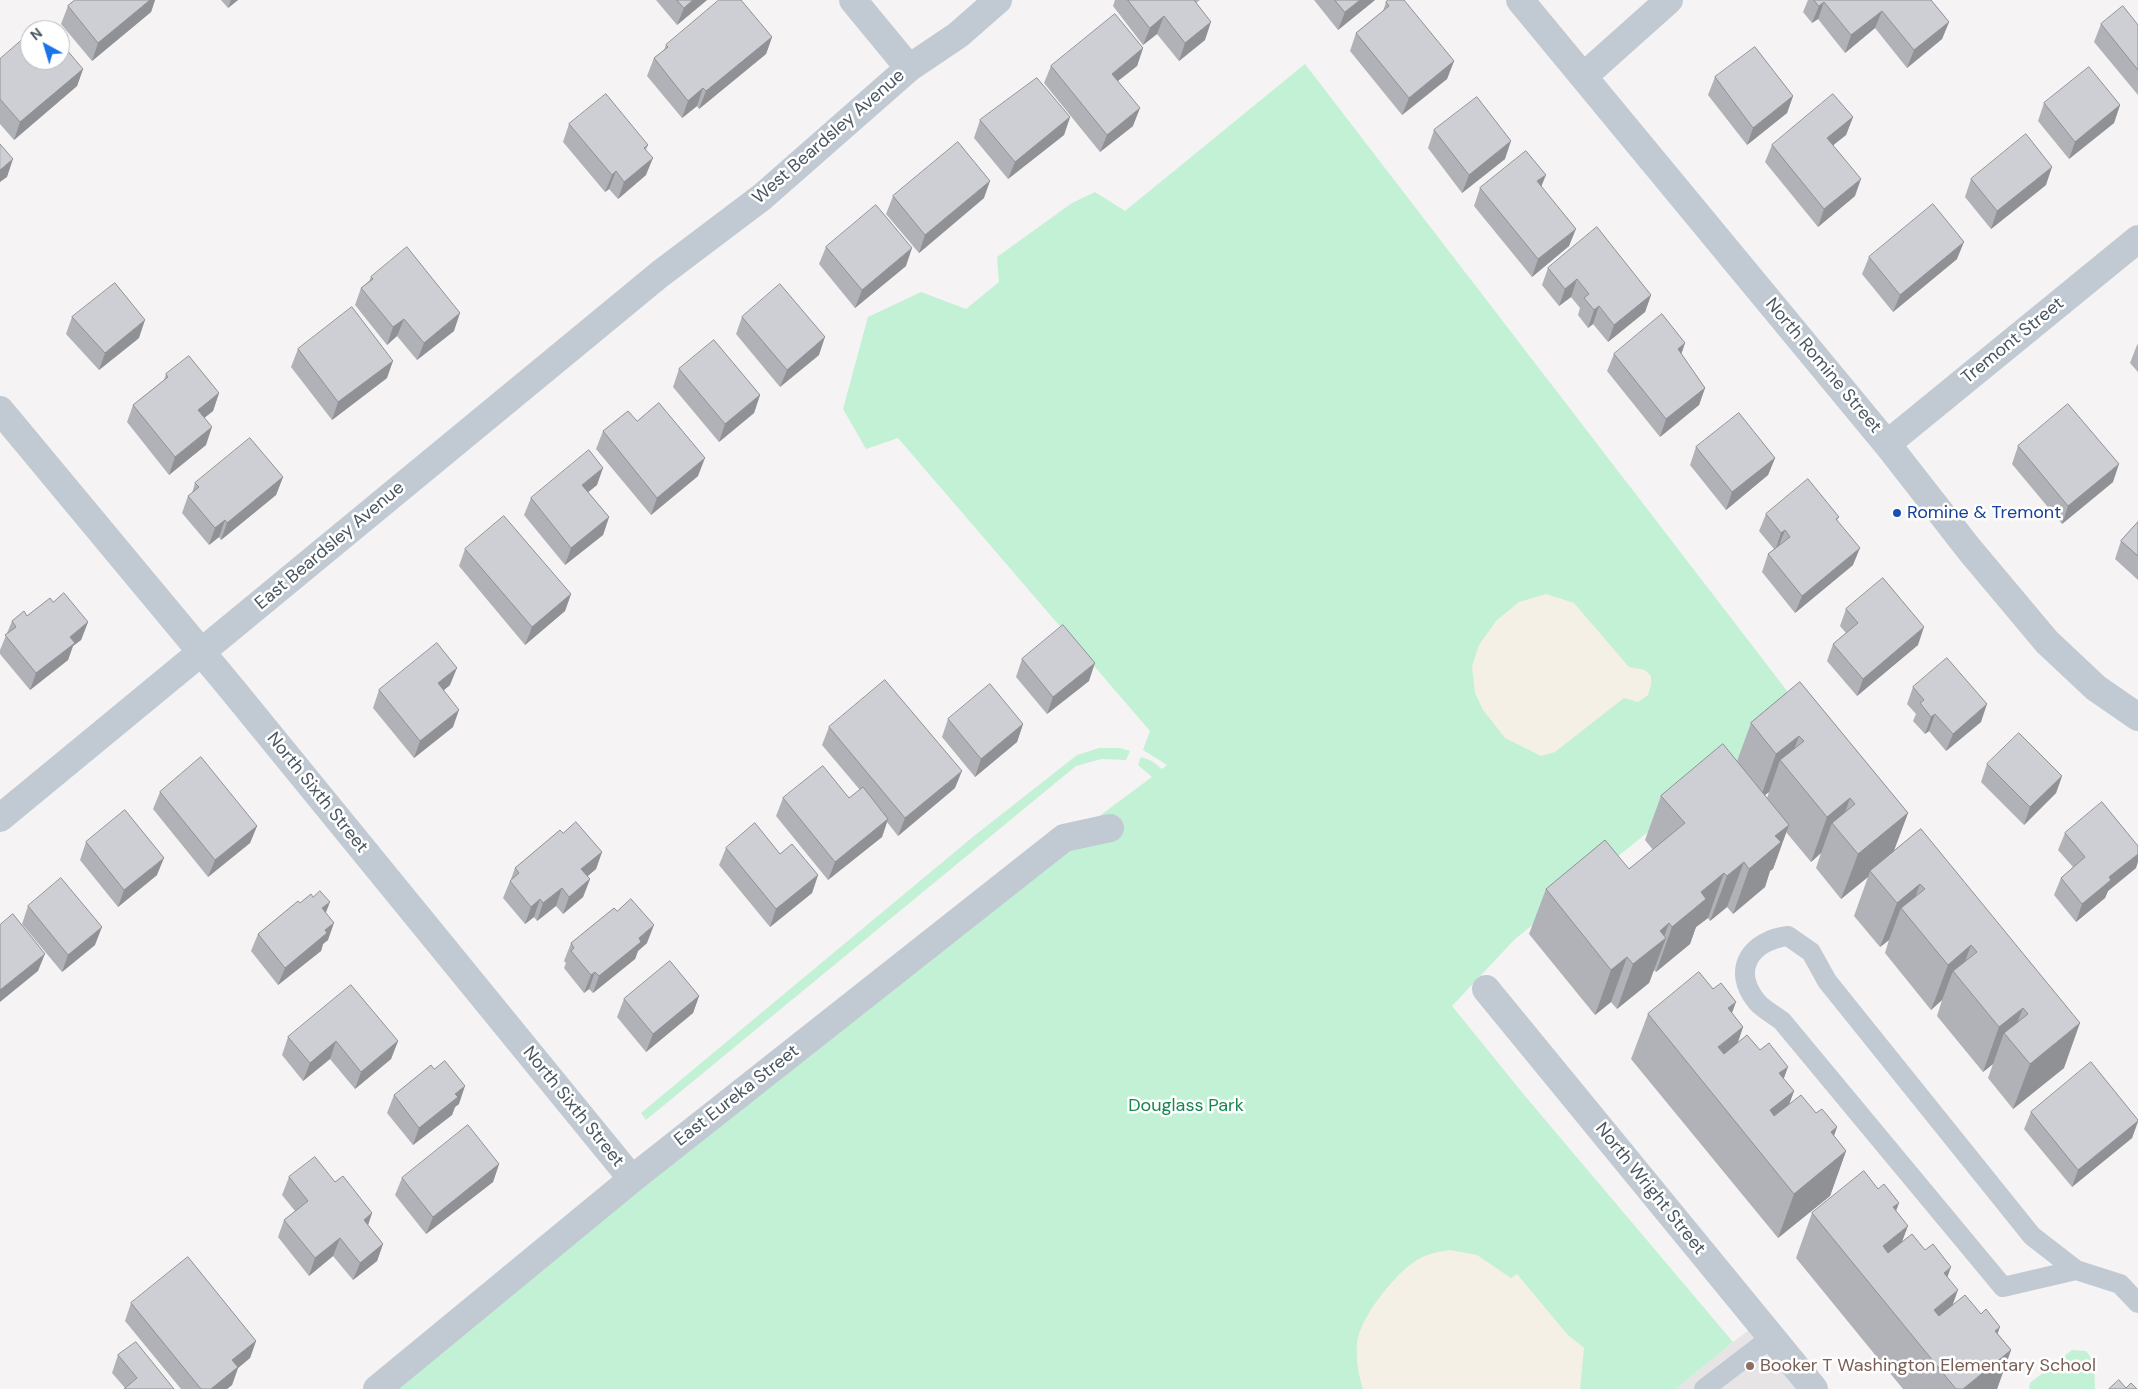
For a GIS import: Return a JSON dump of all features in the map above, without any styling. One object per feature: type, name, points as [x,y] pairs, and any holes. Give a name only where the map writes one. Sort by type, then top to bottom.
[{"type":"street","points":[[853,0],[909,68]]},
{"type":"street","name":"West Beardsley Avenue","points":[[660,274],[762,196],[909,68],[958,35],[998,0]]},
{"type":"street","name":"North Romine Street","points":[[1520,0],[1887,444],[1969,549],[2046,642],[2096,688],[2138,717]]},
{"type":"street","points":[[1584,76],[1669,0]]},
{"type":"street","name":"Tremont Street","points":[[1887,444],[2138,239]]},
{"type":"street","name":"East Beardsley Avenue","points":[[0,818],[660,274]]},
{"type":"street","name":"North Sixth Street","points":[[0,410],[201,652],[632,1179]]},
{"type":"street","name":"East Eureka Street","points":[[377,1389],[632,1179],[1064,838],[1110,828]]},
{"type":"street","name":"North Wright Street","points":[[1486,989],[1814,1389]]},
{"type":"lane","points":[[2076,1270],[2003,1287],[1782,1021],[1757,1003],[1749,990],[1746,974],[1747,959],[1757,946],[1771,938],[1788,936],[1811,952],[1827,981],[2032,1236],[2076,1270],[2120,1284],[2138,1303]]},
{"type":"lane","points":[[1704,1389],[1772,1337]]},
{"type":"shaded area","name":"Booker T Washington Elementary School","points":[[1760,1322],[1814,1389],[1676,1389],[1733,1342]]},
{"type":"green space","name":"Douglass Park","points":[[1305,64],[1801,709],[1515,939],[1452,1006],[1525,1096],[1733,1342],[1676,1389],[383,1389],[1017,877],[1152,777],[1138,765],[1141,757],[1152,761],[1162,769],[1167,765],[1143,750],[1150,731],[898,438],[866,449],[843,409],[868,317],[921,292],[966,309],[999,282],[997,257],[1072,203],[1095,192],[1125,211]]},
{"type":"green space","points":[[1099,748],[1120,748],[1130,751],[1126,760],[1101,759],[1076,766],[646,1120],[641,1113],[974,836],[1077,755]]},
{"type":"green space","points":[[2072,1350],[2086,1351],[2094,1362],[2095,1389],[2029,1389],[2030,1383]]},
{"type":"sand","points":[[1546,594],[1574,603],[1629,667],[1645,670],[1651,676],[1651,685],[1648,695],[1638,702],[1624,698],[1555,752],[1541,756],[1505,738],[1483,710],[1475,693],[1472,666],[1479,645],[1496,621],[1519,602]]},
{"type":"sand","points":[[1450,1250],[1477,1255],[1511,1278],[1517,1274],[1567,1334],[1584,1348],[1580,1389],[1363,1389],[1358,1366],[1357,1343],[1359,1333],[1371,1310],[1388,1287],[1406,1268],[1427,1255]]},
{"type":"building","points":[[75,0],[150,0],[98,43],[68,6]]},
{"type":"building","points":[[677,0],[693,0],[684,8]]},
{"type":"building","points":[[719,0],[741,0],[772,37],[706,91],[703,88],[688,101],[654,58],[668,47],[666,45]]},
{"type":"building","points":[[1128,0],[1194,0],[1211,22],[1185,43],[1164,16],[1150,28]]},
{"type":"building","points":[[1335,0],[1360,0],[1345,12]]},
{"type":"building","points":[[1389,0],[1404,0],[1454,61],[1409,98],[1356,33],[1389,6],[1386,2]]},
{"type":"building","points":[[1814,0],[1931,0],[1949,22],[1914,50],[1882,11],[1851,35],[1824,2],[1819,6]]},
{"type":"building","points":[[2123,6],[2138,25],[2138,70],[2101,24]]},
{"type":"building","points":[[1115,14],[1143,48],[1112,74],[1140,108],[1107,135],[1051,66]]},
{"type":"building","points":[[20,42],[20,70],[70,70],[70,54],[83,69],[20,122],[0,99],[0,59]]},
{"type":"building","points":[[1755,47],[1793,96],[1753,128],[1715,77]]},
{"type":"building","points":[[2089,67],[2120,105],[2075,142],[2044,103]]},
{"type":"building","points":[[1037,78],[1070,117],[1015,162],[980,120]]},
{"type":"building","points":[[606,94],[648,145],[644,148],[653,158],[624,182],[616,171],[612,175],[569,124]]},
{"type":"building","points":[[1833,94],[1853,117],[1827,138],[1861,179],[1824,209],[1772,145]]},
{"type":"building","points":[[1477,97],[1511,141],[1469,175],[1434,130]]},
{"type":"building","points":[[2026,134],[2052,167],[1997,211],[1971,179]]},
{"type":"building","points":[[958,142],[990,181],[925,235],[893,196]]},
{"type":"building","points":[[0,144],[13,159],[0,170]]},
{"type":"building","points":[[1526,151],[1546,175],[1537,181],[1576,229],[1538,259],[1480,188]]},
{"type":"building","points":[[1933,204],[1964,242],[1900,295],[1869,257]]},
{"type":"building","points":[[876,205],[912,248],[862,290],[826,247]]},
{"type":"building","points":[[1597,227],[1651,295],[1614,325],[1599,306],[1594,310],[1584,298],[1589,294],[1577,279],[1565,289],[1548,268]]},
{"type":"building","points":[[407,247],[460,313],[424,343],[404,319],[393,327],[361,288],[373,279],[371,277]]},
{"type":"building","points":[[115,283],[145,320],[105,353],[72,317]]},
{"type":"building","points":[[780,284],[825,337],[787,370],[742,317]]},
{"type":"building","points":[[352,307],[393,361],[338,402],[298,349]]},
{"type":"building","points":[[1662,314],[1685,343],[1678,349],[1705,388],[1666,419],[1614,354]]},
{"type":"building","points":[[714,340],[760,395],[725,424],[679,369]]},
{"type":"building","points":[[189,356],[219,393],[198,410],[212,427],[175,457],[133,405],[168,377],[166,374]]},
{"type":"building","points":[[659,403],[705,458],[657,498],[603,431],[628,411],[637,421]]},
{"type":"building","points":[[2068,404],[2119,464],[2068,506],[2018,446]]},
{"type":"building","points":[[1739,413],[1775,458],[1732,492],[1696,447]]},
{"type":"building","points":[[250,438],[283,477],[227,523],[225,520],[215,528],[188,496],[199,487],[195,483]]},
{"type":"building","points":[[589,450],[603,468],[582,485],[609,517],[571,548],[531,498]]},
{"type":"building","points":[[1808,479],[1839,517],[1836,519],[1860,548],[1802,596],[1768,554],[1790,537],[1785,530],[1781,533],[1766,514]]},
{"type":"building","points":[[504,516],[571,594],[532,627],[465,549]]},
{"type":"building","points":[[2138,522],[2138,556],[2121,541]]},
{"type":"building","points":[[1883,578],[1924,627],[1863,679],[1833,644],[1858,623],[1846,609]]},
{"type":"building","points":[[64,593],[88,622],[70,637],[75,643],[36,673],[5,635],[16,627],[12,621],[24,611],[27,616],[50,598],[53,602]]},
{"type":"building","points":[[1063,625],[1095,663],[1053,697],[1022,659]]},
{"type":"building","points":[[437,643],[457,668],[438,683],[459,710],[420,741],[379,690]]},
{"type":"building","points":[[1947,658],[1987,704],[1953,734],[1935,714],[1931,717],[1920,703],[1924,700],[1913,687]]},
{"type":"building","points":[[885,680],[962,771],[905,818],[829,727]]},
{"type":"building","points":[[1800,682],[1908,813],[1858,854],[1832,823],[1855,804],[1850,798],[1827,817],[1780,760],[1804,741],[1799,736],[1776,754],[1751,723]]},
{"type":"building","points":[[990,684],[1023,724],[981,759],[948,719]]},
{"type":"building","points":[[2019,733],[2062,776],[2030,807],[1987,764]]},
{"type":"building","points":[[1723,744],[1789,825],[1775,836],[1781,842],[1749,869],[1744,862],[1727,876],[1724,873],[1701,892],[1706,899],[1672,927],[1669,923],[1660,931],[1666,938],[1633,964],[1627,957],[1611,970],[1546,889],[1605,840],[1629,869],[1685,823],[1661,796]]},
{"type":"building","points":[[201,757],[257,826],[215,860],[160,792]]},
{"type":"building","points":[[823,766],[849,798],[863,787],[888,819],[835,862],[783,798]]},
{"type":"building","points":[[2102,802],[2138,846],[2138,854],[2109,877],[2111,880],[2082,904],[2061,878],[2085,857],[2065,833]]},
{"type":"building","points":[[125,810],[164,858],[124,890],[86,842]]},
{"type":"building","points":[[576,822],[602,852],[581,869],[590,879],[569,897],[562,888],[543,903],[540,899],[531,907],[510,881],[519,873],[515,868],[560,830],[563,833]]},
{"type":"building","points":[[755,823],[780,854],[792,844],[818,875],[776,909],[726,848]]},
{"type":"building","points":[[1921,829],[2080,1023],[2030,1064],[2004,1033],[2028,1014],[2023,1008],[1999,1027],[1953,971],[1977,952],[1971,945],[1948,965],[1901,908],[1925,889],[1920,884],[1897,903],[1870,871]]},
{"type":"building","points":[[61,878],[102,927],[68,955],[28,906]]},
{"type":"building","points":[[320,891],[330,902],[322,908],[334,923],[325,930],[327,933],[285,968],[258,934],[298,901],[300,903],[311,894],[313,897]]},
{"type":"building","points":[[631,899],[654,925],[639,938],[641,942],[599,976],[595,972],[591,975],[571,951],[574,948],[571,943],[614,908],[617,911]]},
{"type":"building","points":[[13,914],[45,954],[0,990],[0,925]]},
{"type":"building","points":[[670,961],[699,996],[653,1034],[624,999]]},
{"type":"building","points":[[1699,972],[1713,989],[1721,983],[1736,1002],[1728,1008],[1743,1027],[1718,1047],[1724,1054],[1747,1035],[1760,1050],[1769,1043],[1788,1067],[1779,1073],[1794,1091],[1770,1110],[1774,1116],[1801,1095],[1816,1113],[1822,1109],[1837,1127],[1831,1132],[1846,1151],[1794,1194],[1648,1014]]},
{"type":"building","points":[[351,985],[398,1041],[361,1072],[336,1041],[310,1063],[288,1037]]},
{"type":"building","points":[[445,1061],[465,1086],[455,1094],[458,1097],[419,1128],[394,1095],[431,1065],[434,1069]]},
{"type":"building","points":[[2091,1062],[2138,1121],[2078,1170],[2031,1112]]},
{"type":"building","points":[[468,1125],[499,1164],[433,1217],[402,1178]]},
{"type":"building","points":[[315,1157],[335,1182],[343,1176],[372,1213],[364,1220],[383,1244],[360,1263],[340,1238],[315,1258],[284,1220],[308,1201],[289,1177]]},
{"type":"building","points":[[1864,1171],[1878,1189],[1884,1184],[1899,1203],[1893,1207],[1908,1226],[1883,1246],[1888,1253],[1912,1234],[1925,1250],[1933,1244],[1951,1267],[1944,1273],[1958,1290],[1934,1310],[1939,1316],[1965,1295],[1981,1314],[1986,1309],[2000,1327],[1995,1331],[2011,1350],[1963,1389],[1956,1389],[1812,1213]]},
{"type":"building","points":[[188,1257],[256,1341],[232,1360],[238,1367],[211,1389],[201,1389],[131,1303]]},
{"type":"building","points":[[136,1342],[174,1389],[124,1389],[137,1378],[118,1355]]},
{"type":"building","points":[[2119,1380],[2126,1388],[2131,1383],[2137,1389],[2109,1389]]},
{"type":"place","name":"Romine & Tremont","points":[[1897,513]]},
{"type":"place","name":"Booker T Washington Elementary School","points":[[1750,1366]]}]
